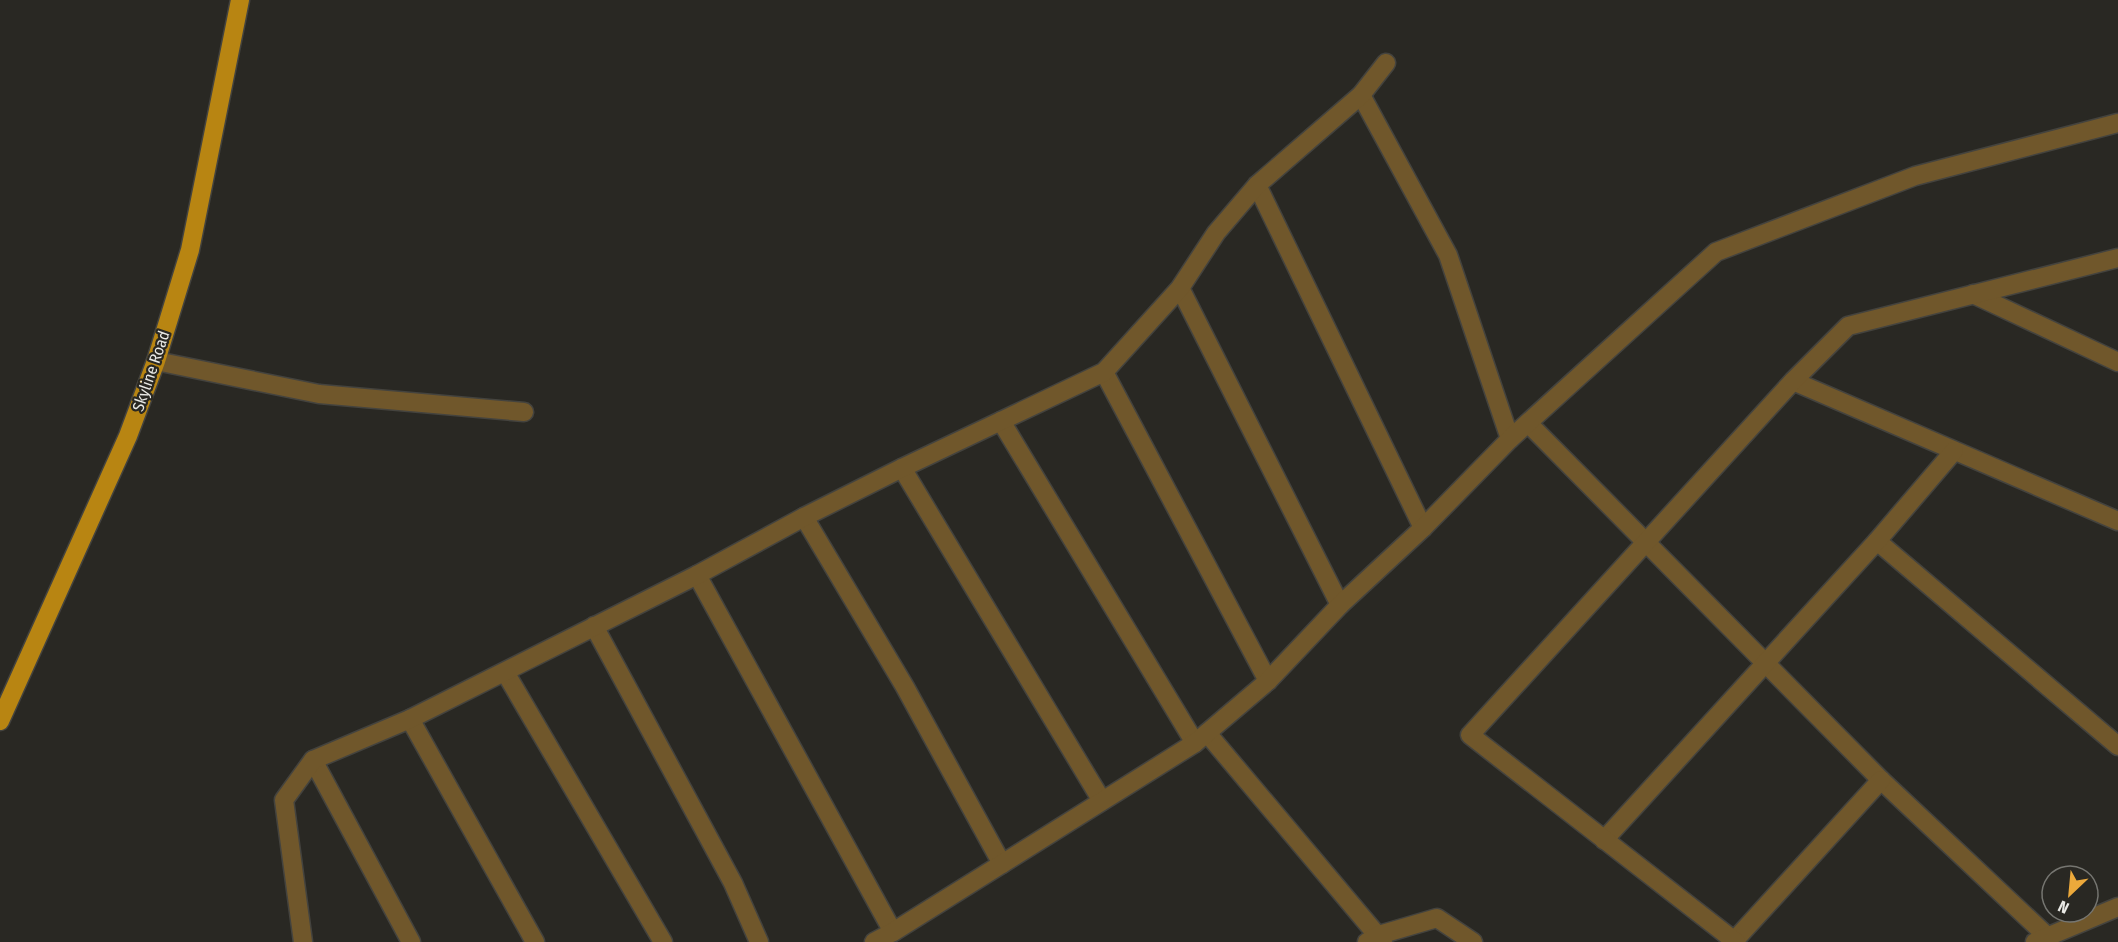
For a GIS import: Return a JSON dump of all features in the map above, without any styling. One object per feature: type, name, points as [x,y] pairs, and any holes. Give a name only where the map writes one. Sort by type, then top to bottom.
[{"type":"main road","name":"Skyline Road","points":[[0,721],[128,436],[156,361],[190,250],[240,0]]},
{"type":"street","points":[[303,942],[284,800],[313,760],[410,719],[698,575],[804,517],[902,468],[1104,372],[1180,288],[1216,233],[1257,185],[1361,95],[1386,63]]},
{"type":"street","points":[[1361,95],[1448,255],[1510,439]]},
{"type":"street","points":[[874,942],[1201,738],[1268,681],[1340,605],[1423,528],[1510,439],[1716,252],[1915,176],[2118,123]]},
{"type":"street","points":[[1257,185],[1423,528]]},
{"type":"street","points":[[1881,780],[1735,941],[1470,735],[1792,381],[1848,326],[2118,258]]},
{"type":"street","points":[[1180,288],[1340,605]]},
{"type":"street","points":[[1973,294],[2118,362]]},
{"type":"street","points":[[156,361],[280,388],[319,394],[524,412]]},
{"type":"street","points":[[1104,372],[1268,681]]},
{"type":"street","points":[[1792,381],[2118,521]]},
{"type":"street","points":[[1001,421],[1201,738],[1377,940],[1437,918],[1473,942]]},
{"type":"street","points":[[1528,423],[1881,780],[2042,939],[2118,908]]},
{"type":"street","points":[[1604,840],[1877,541],[1954,451]]},
{"type":"street","points":[[902,468],[1102,801]]},
{"type":"street","points":[[804,517],[905,687],[1002,864]]},
{"type":"street","points":[[1877,541],[2118,746]]},
{"type":"street","points":[[698,575],[893,932]]},
{"type":"street","points":[[594,626],[733,883],[759,942]]},
{"type":"street","points":[[505,672],[663,942]]},
{"type":"street","points":[[410,719],[535,942]]},
{"type":"street","points":[[313,760],[411,942]]}]
